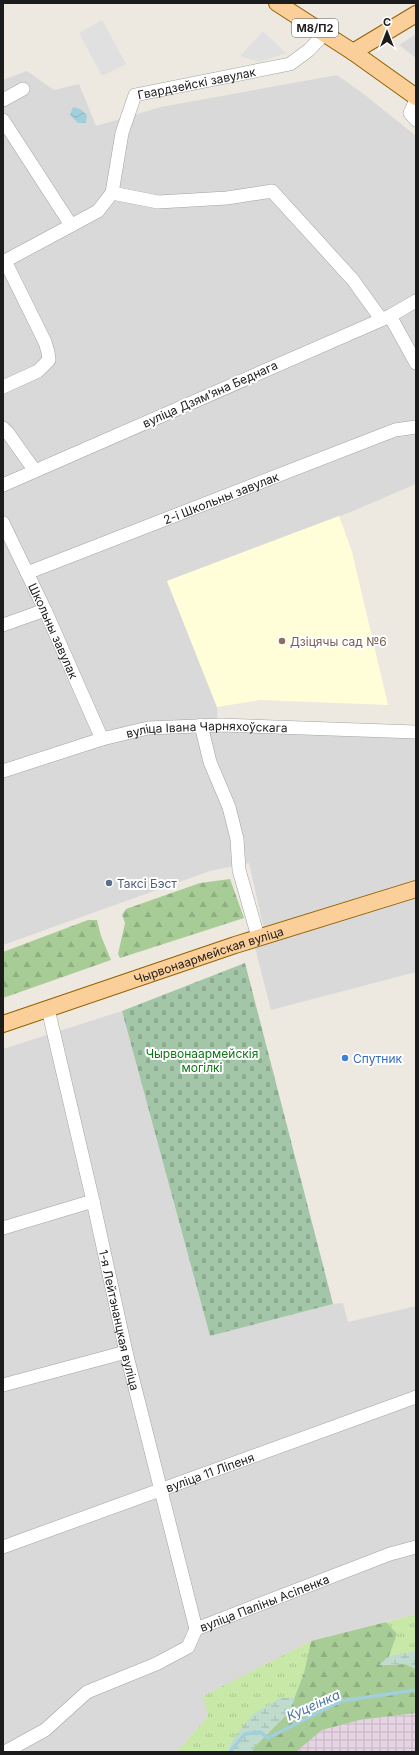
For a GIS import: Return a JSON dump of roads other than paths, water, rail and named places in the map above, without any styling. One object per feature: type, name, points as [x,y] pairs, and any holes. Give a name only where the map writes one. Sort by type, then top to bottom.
[{"type":"main road","name":"М8/П2","points":[[277,3],[353,52],[416,97]]},
{"type":"main road","points":[[353,52],[375,37],[416,14]]},
{"type":"main road","name":"Чырвонаармейская вуліца","points":[[3,1024],[258,937],[416,889]]},
{"type":"street","name":"Гвардзейскі завулак","points":[[112,193],[122,133],[135,95],[290,64],[309,50],[324,34]]},
{"type":"street","points":[[3,100],[23,89]]},
{"type":"street","points":[[416,100],[410,113],[416,120]]},
{"type":"street","points":[[3,120],[71,225]]},
{"type":"street","points":[[3,387],[38,371],[49,360],[45,342],[5,261],[98,211],[112,193],[158,202],[227,198],[272,191],[353,280],[385,318],[416,363]]},
{"type":"street","name":"вуліца Дзямʼяна Беднага","points":[[3,485],[385,318],[416,301]]},
{"type":"street","name":"2-і Школьны завулак","points":[[27,573],[395,430],[416,427]]},
{"type":"street","points":[[3,428],[35,471]]},
{"type":"street","name":"Школьны завулак","points":[[3,523],[45,610],[102,739]]},
{"type":"street","points":[[3,625],[45,610]]},
{"type":"street","points":[[201,725],[210,762],[229,807],[237,839],[239,870],[258,937]]},
{"type":"street","name":"вуліца Івана Чарняхоўскага","points":[[3,770],[102,739],[148,728],[201,725],[416,732]]},
{"type":"street","name":"1-я Лейтэнанцкая вуліца","points":[[48,1009],[93,1201],[126,1352],[196,1629]]},
{"type":"street","points":[[3,1228],[93,1201]]},
{"type":"street","points":[[3,1385],[126,1352]]},
{"type":"street","name":"вуліца 11 Ліпеня","points":[[3,1547],[416,1397]]},
{"type":"street","name":"вуліца Паліны Асіпенка","points":[[5,1752],[45,1730],[88,1692],[156,1664],[188,1647],[196,1629],[390,1554],[416,1547]]},
{"type":"water","points":[[73,107],[80,109],[87,115],[86,123],[78,123],[70,115]]},
{"type":"waterway","name":"Куцеінка","points":[[230,1752],[245,1734],[260,1732],[268,1738],[341,1701],[416,1690]]},
{"type":"place","name":"Дзіцячы сад №6","points":[[282,641]]},
{"type":"place","name":"Таксі Бэст","points":[[109,883]]},
{"type":"place","name":"Спутник","points":[[345,1058]]},
{"type":"park label","name":"Чырвонаармейскія могілкі","points":[[202,1060]]}]
